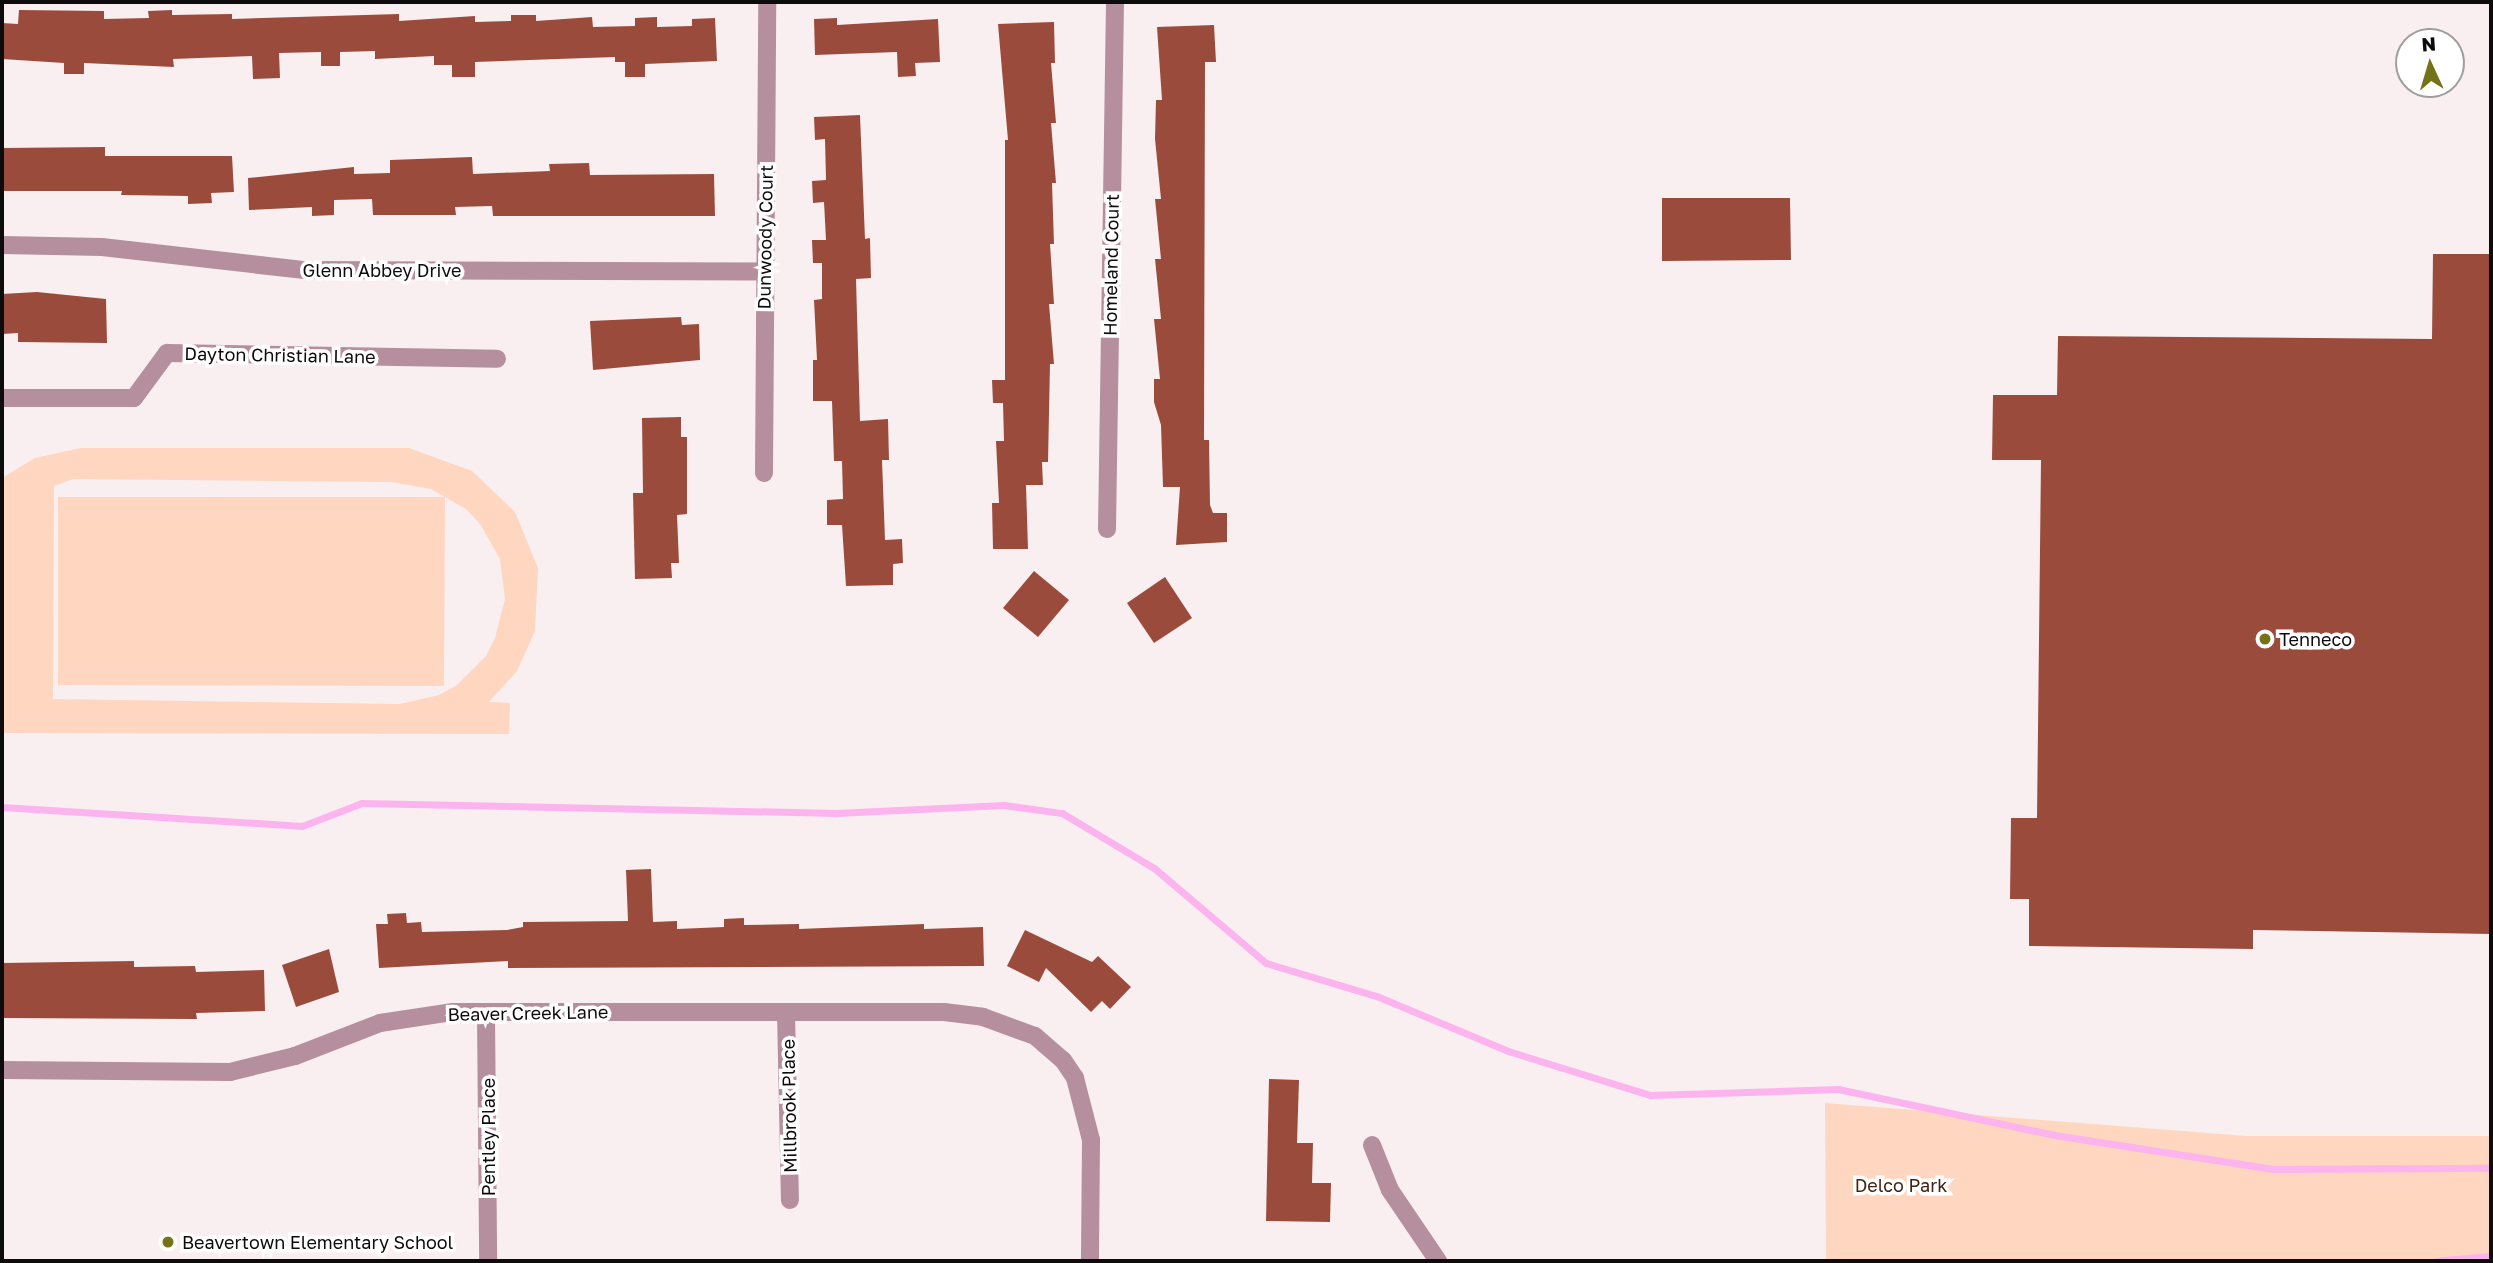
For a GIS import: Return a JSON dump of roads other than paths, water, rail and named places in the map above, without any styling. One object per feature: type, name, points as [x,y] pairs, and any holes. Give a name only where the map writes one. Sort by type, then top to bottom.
[{"type":"street","name":"Dunwoody Court","points":[[764,473],[767,2]]},
{"type":"street","name":"Homeland Court","points":[[1107,529],[1115,2]]},
{"type":"street","name":"Glenn Abbey Drive","points":[[2,245],[102,247],[305,270],[764,272]]},
{"type":"street","name":"Dayton Christian Lane","points":[[2,398],[134,398],[167,353],[497,359]]},
{"type":"street","name":"Millbrook Place","points":[[786,1012],[790,1200]]},
{"type":"street","name":"Beaver Creek Lane","points":[[2,1070],[230,1072],[295,1056],[380,1023],[415,1015],[944,1012],[983,1017],[1035,1036],[1054,1052],[1074,1078],[1085,1105],[1091,1140],[1090,1261]]},
{"type":"street","name":"Pentley Place","points":[[486,1013],[488,1261]]},
{"type":"street","points":[[1372,1145],[1390,1190],[1438,1261]]},
{"type":"waterway","points":[[2,807],[302,826],[362,803],[836,813],[1004,805],[1062,813],[1154,868],[1266,963],[1379,997],[1508,1051],[1650,1095],[1838,1089],[2054,1135],[2273,1169],[2491,1168]]},
{"type":"place","name":"Tenneco","points":[[2265,639]]},
{"type":"place","name":"Beavertown Elementary School","points":[[168,1242]]},
{"type":"park label","name":"Delco Park","points":[[1901,1185]]}]
